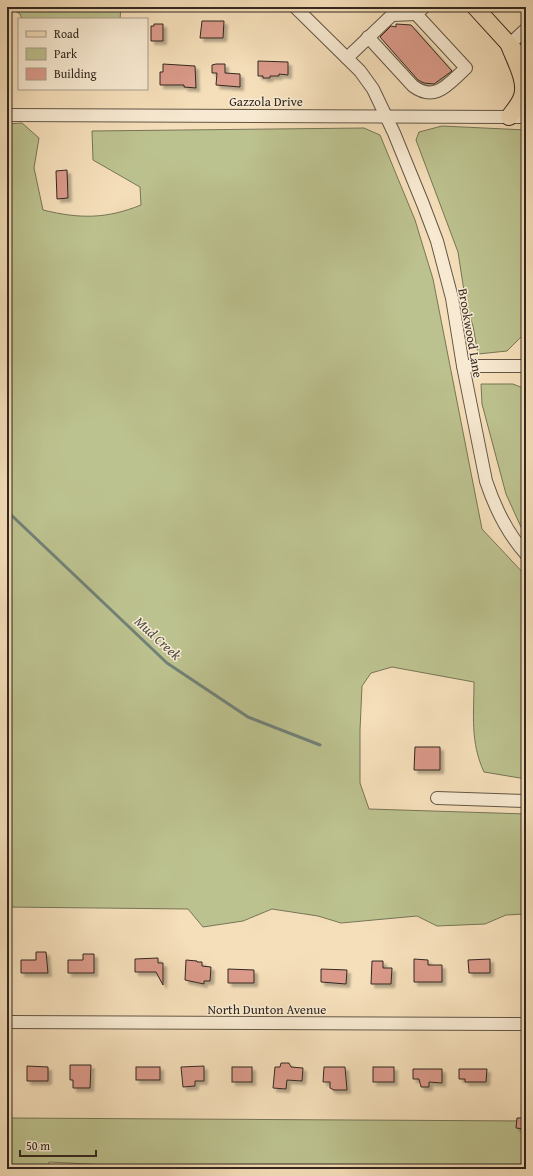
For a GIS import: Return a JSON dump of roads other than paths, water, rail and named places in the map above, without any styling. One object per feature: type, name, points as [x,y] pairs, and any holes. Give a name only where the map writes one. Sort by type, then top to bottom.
[{"type":"main road","points":[[475,7],[526,63]]},
{"type":"main road","points":[[509,45],[522,81],[523,92],[519,104],[509,117]]},
{"type":"street","name":"Brookwood Lane","points":[[295,7],[360,71],[373,89],[394,133],[436,241],[452,298],[480,454],[491,494],[509,532],[526,554]]},
{"type":"street","points":[[347,58],[368,37],[392,15],[420,11],[466,68],[441,91],[428,93],[420,91],[412,86],[368,37]]},
{"type":"street","points":[[509,45],[526,29]]},
{"type":"street","name":"Gazzola Drive","points":[[7,115],[526,117]]},
{"type":"street","points":[[463,366],[526,366]]},
{"type":"street","points":[[437,798],[526,801]]},
{"type":"street","name":"North Dunton Avenue","points":[[7,1022],[526,1024]]},
{"type":"waterway","name":"Mud Creek","points":[[7,511],[167,663],[248,717],[320,745]]}]
